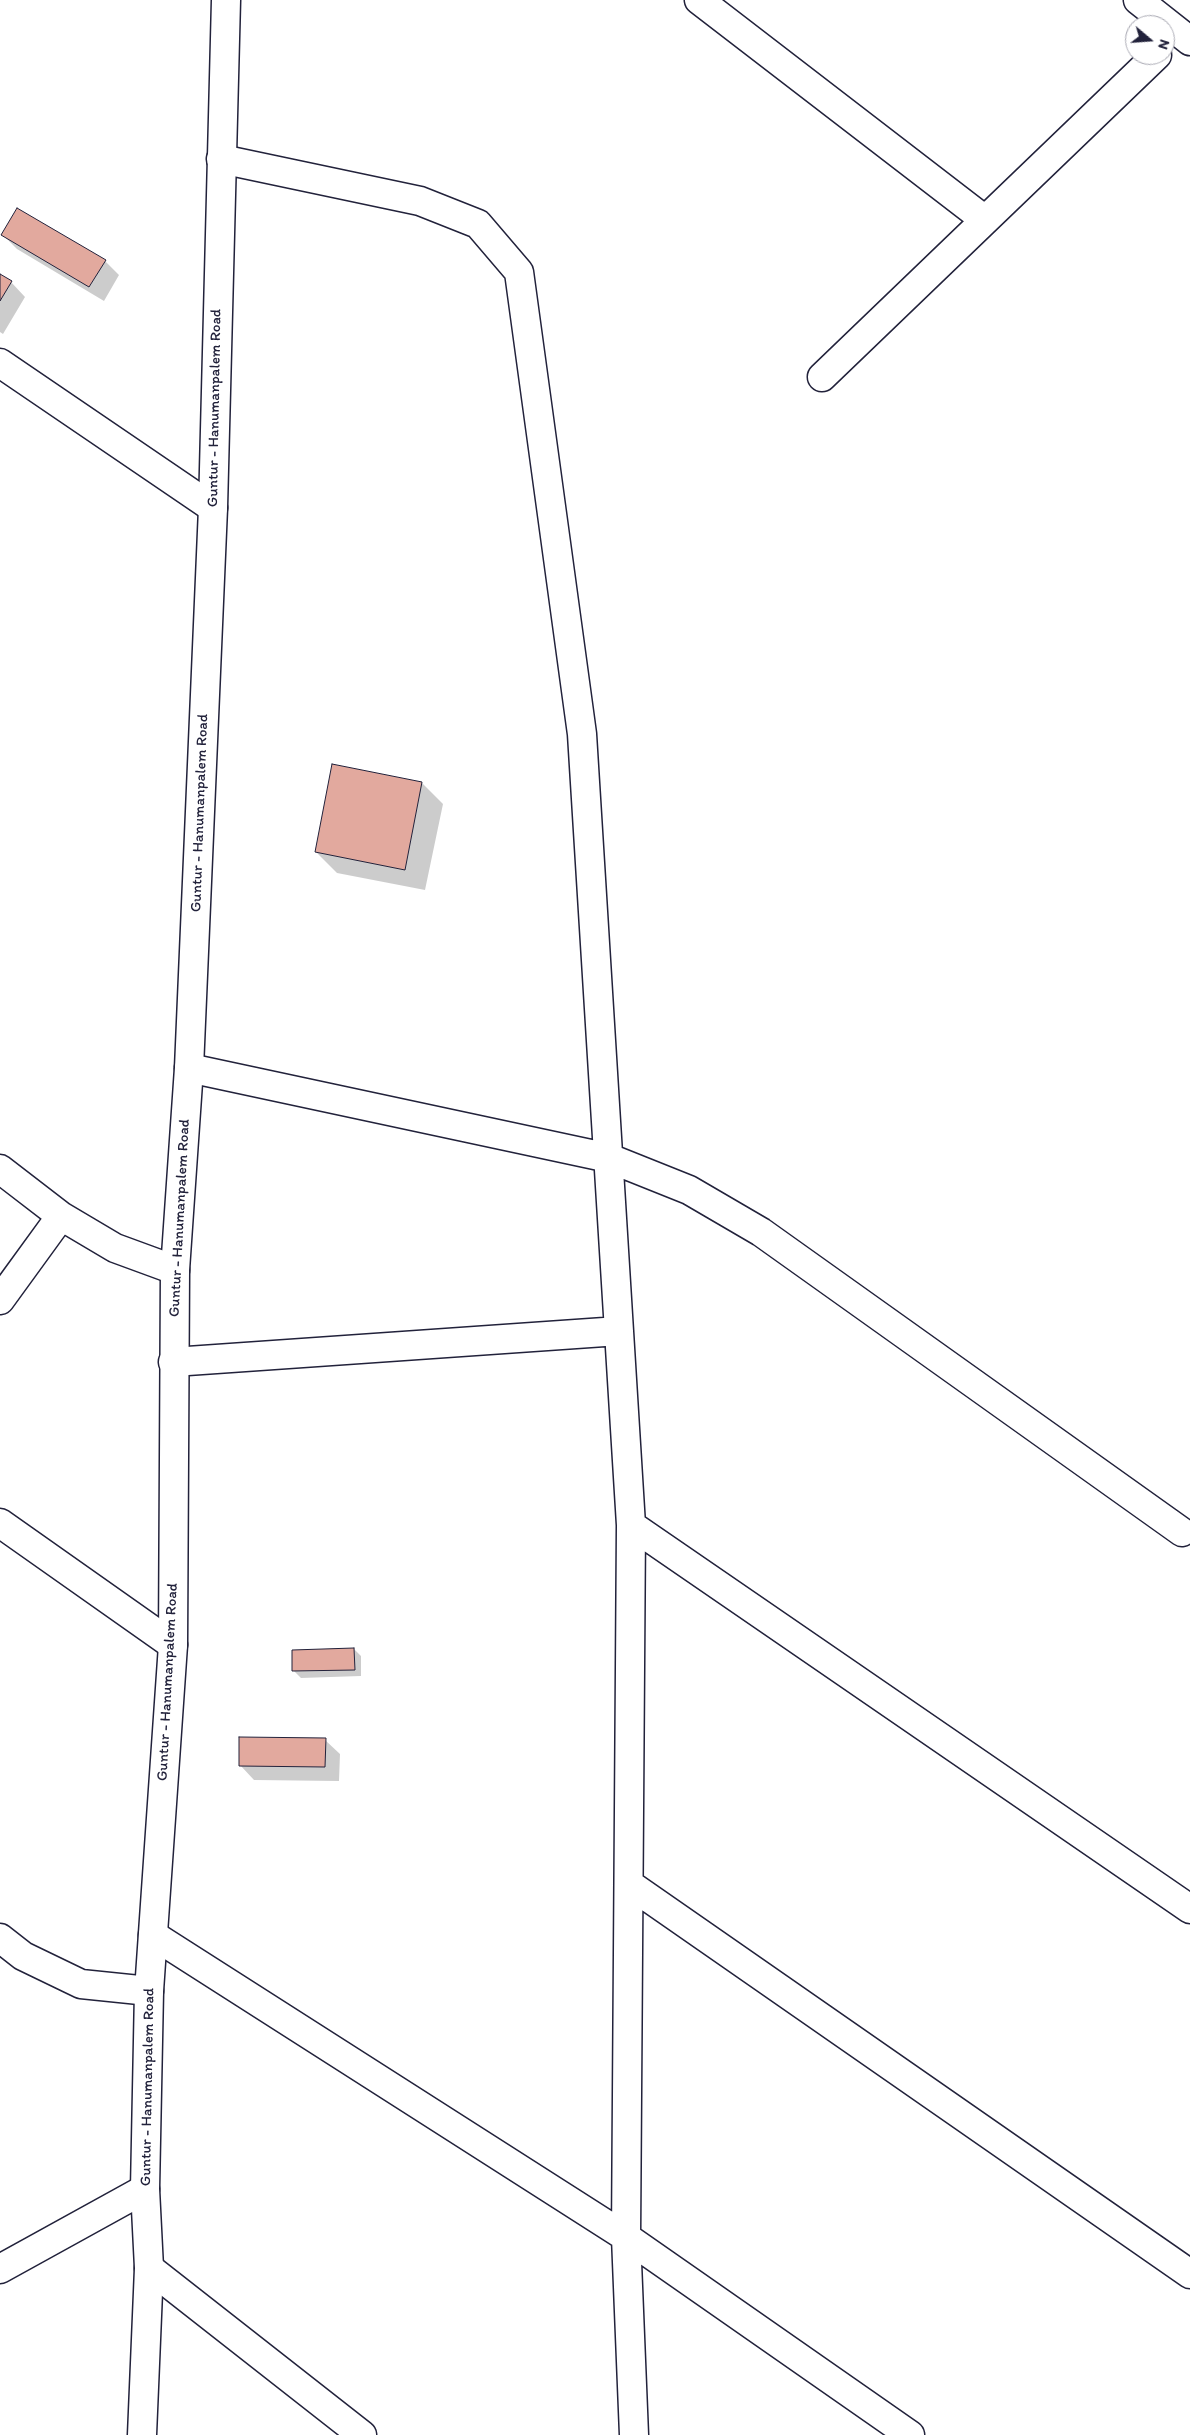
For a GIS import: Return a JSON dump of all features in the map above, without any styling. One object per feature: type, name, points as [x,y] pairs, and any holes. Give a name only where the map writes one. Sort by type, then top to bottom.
[{"type":"street","name":"Guntur - Hanumanpalem Road","points":[[142,2435],[149,2268],[145,2189],[149,1991],[173,1645],[173,1362],[175,1270],[189,1068],[213,508],[226,0]]},
{"type":"street","points":[[699,0],[986,220]]},
{"type":"street","points":[[1138,0],[1181,36]]},
{"type":"street","points":[[822,377],[1147,65]]},
{"type":"street","points":[[221,159],[420,200],[478,224],[519,272],[582,734],[631,1524],[626,2237],[634,2435]]},
{"type":"street","points":[[0,363],[213,508]]},
{"type":"street","points":[[189,1068],[608,1158],[690,1190],[761,1232],[1182,1532]]},
{"type":"street","points":[[0,1169],[61,1216],[115,1248],[175,1270]]},
{"type":"street","points":[[0,1300],[61,1216]]},
{"type":"street","points":[[173,1362],[619,1331]]},
{"type":"street","points":[[0,1523],[173,1645]]},
{"type":"street","points":[[631,1524],[1190,1909]]},
{"type":"street","points":[[629,1884],[1190,2274]]},
{"type":"street","points":[[153,1935],[626,2237],[910,2435]]},
{"type":"street","points":[[0,1938],[23,1956],[81,1984],[149,1991]]},
{"type":"street","points":[[0,2269],[145,2189]]},
{"type":"street","points":[[149,2268],[362,2435]]},
{"type":"building","points":[[17,208],[106,260],[89,287],[1,235]]},
{"type":"building","points":[[0,274],[12,281],[0,301]]},
{"type":"building","points":[[332,764],[422,782],[405,870],[315,852]]},
{"type":"building","points":[[354,1648],[355,1670],[292,1671],[292,1650]]},
{"type":"building","points":[[239,1737],[326,1738],[325,1767],[239,1766]]}]
